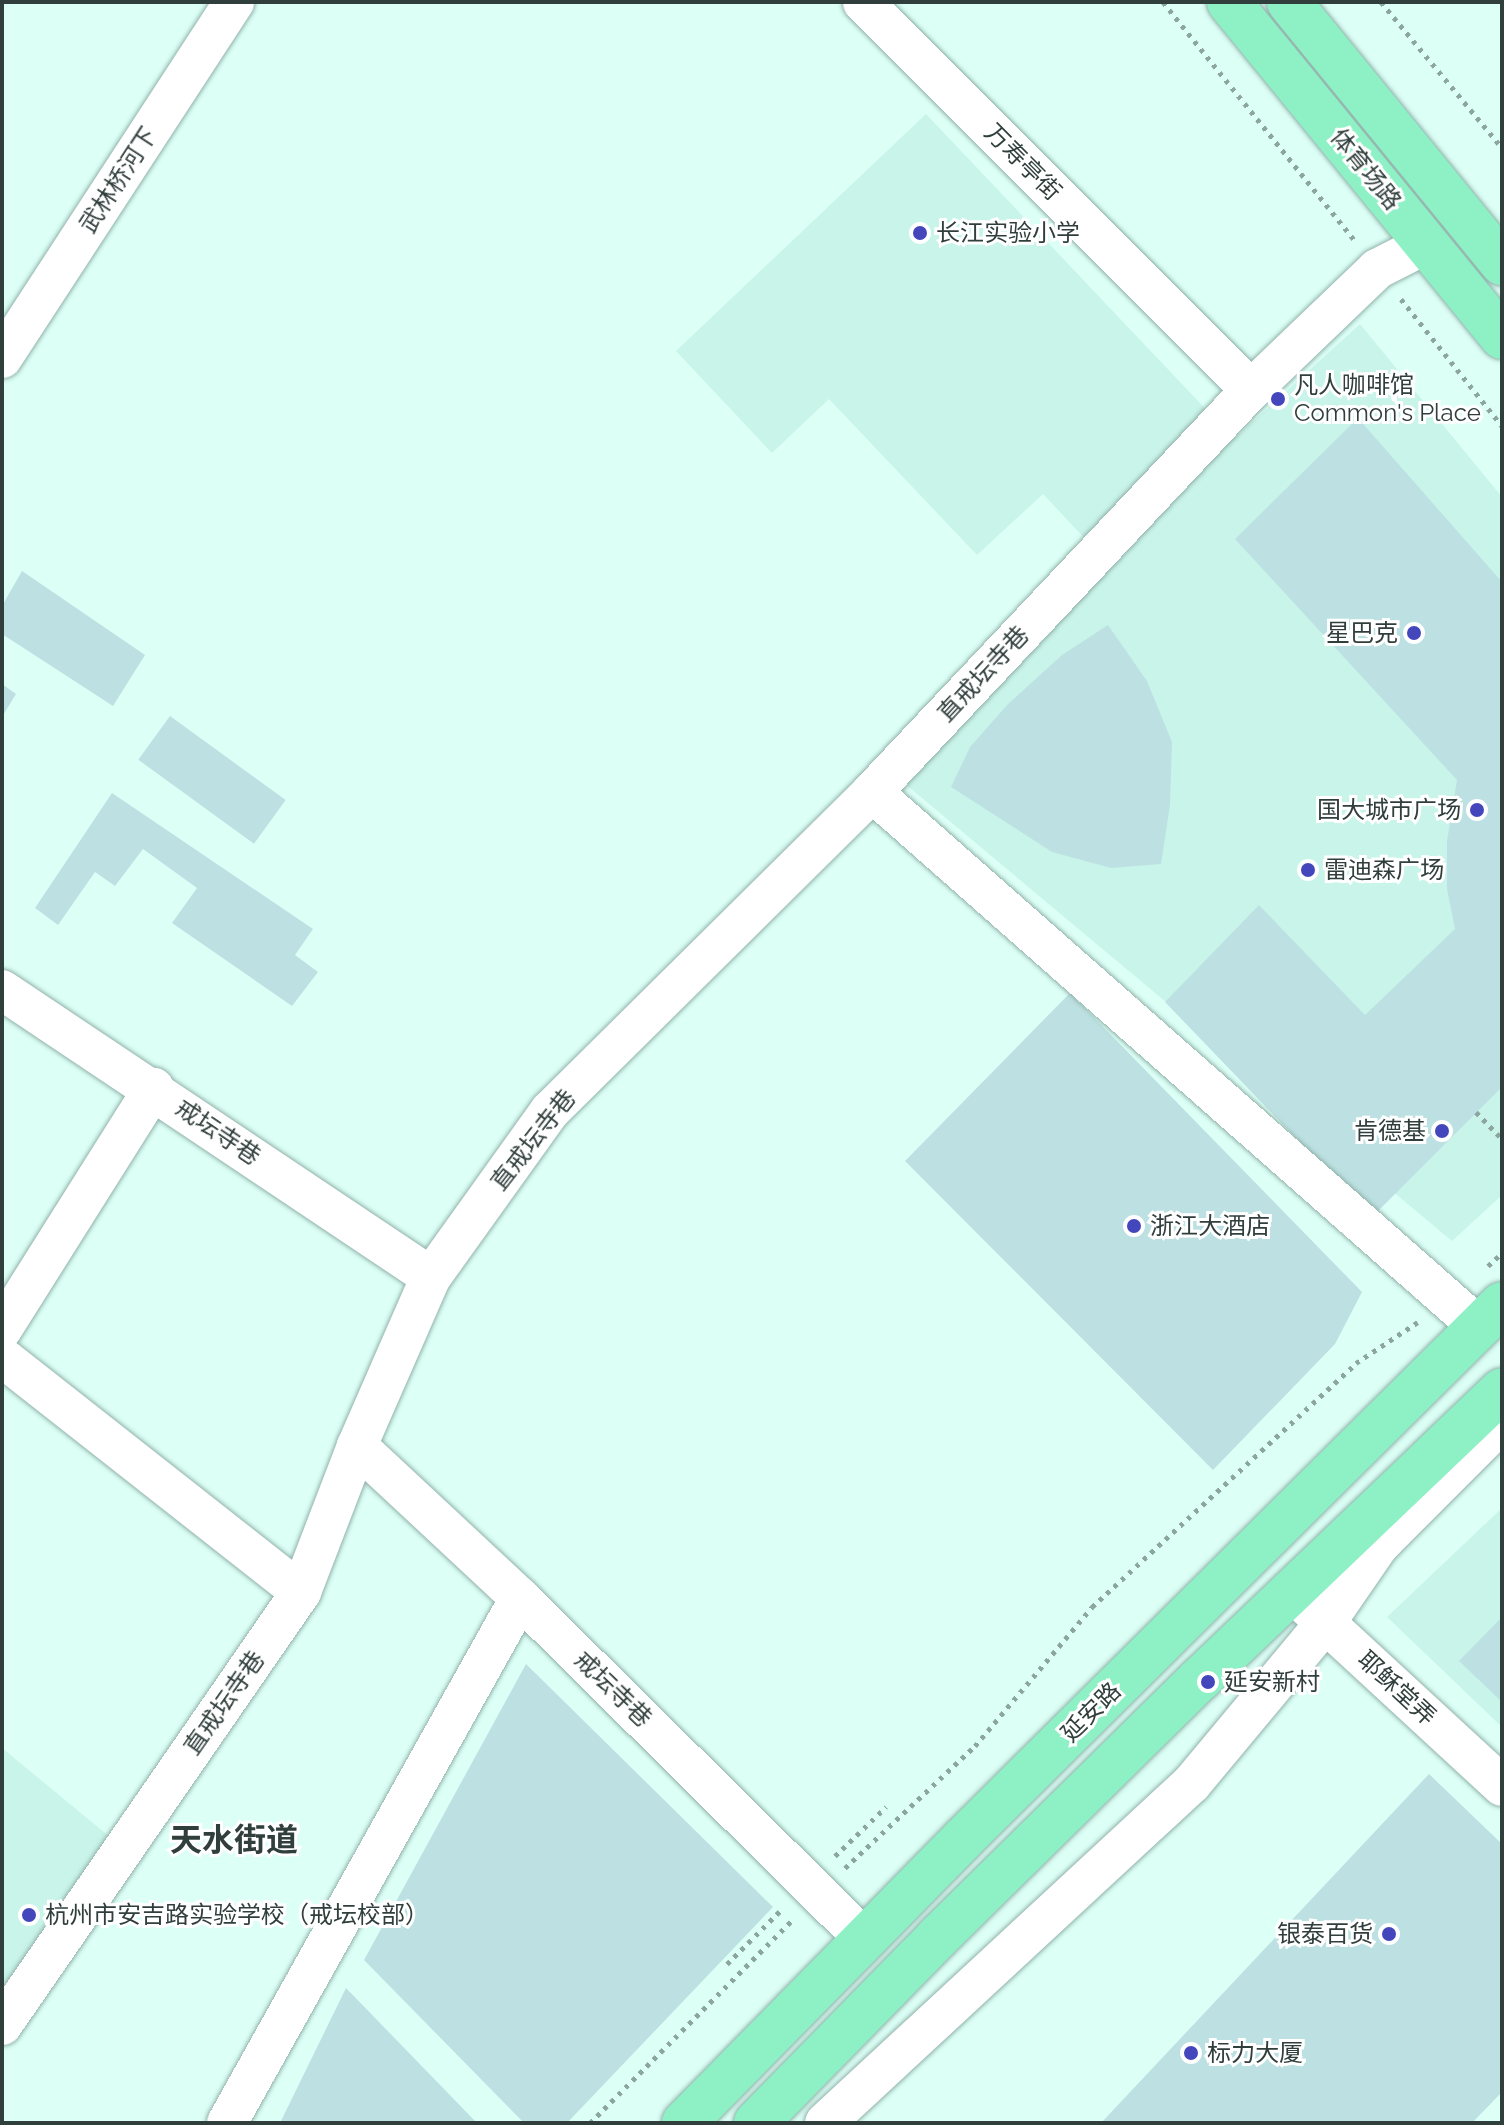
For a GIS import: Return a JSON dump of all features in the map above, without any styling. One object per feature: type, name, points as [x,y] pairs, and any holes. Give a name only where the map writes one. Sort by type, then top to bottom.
[{"type":"main road","name":"体育场路","points":[[1229,2],[1502,337]]},
{"type":"main road","name":"体育场路","points":[[1289,2],[1502,263]]},
{"type":"main road","name":"延安路","points":[[684,2123],[1477,1309]]},
{"type":"main road","points":[[756,2123],[937,1938],[1289,1591],[1502,1390]]},
{"type":"street","name":"武林桥河下","points":[[2,358],[234,2]]},
{"type":"street","name":"万寿亭街","points":[[863,2],[1251,390]]},
{"type":"street","name":"直戒坛寺巷","points":[[2,2025],[301,1592],[357,1446],[431,1277],[550,1111],[872,792],[1251,390],[1377,269],[1426,244]]},
{"type":"street","points":[[872,792],[1477,1309]]},
{"type":"street","name":"戒坛寺巷","points":[[2,990],[154,1088],[431,1277]]},
{"type":"street","points":[[2,1329],[154,1088]]},
{"type":"street","points":[[2,1357],[301,1592]]},
{"type":"street","points":[[825,2123],[1192,1783],[1326,1622],[1379,1545],[1502,1422]]},
{"type":"street","name":"戒坛寺巷","points":[[357,1446],[520,1598],[864,1938]]},
{"type":"street","name":"耶稣堂弄","points":[[1289,1591],[1502,1786]]},
{"type":"street","points":[[227,2123],[520,1598]]},
{"type":"path","points":[[1163,2],[1502,426]]},
{"type":"path","points":[[1381,2],[1502,148]]},
{"type":"path","points":[[1476,1112],[1502,1139]]},
{"type":"path","points":[[727,1964],[813,1885],[975,1746],[1092,1607],[1356,1363],[1477,1309],[1502,1253]]},
{"type":"path","points":[[590,2123],[886,1807]]},
{"type":"shaded area","points":[[926,114],[1234,439],[1360,324],[1502,497],[1502,1195],[1452,1241],[892,773],[1105,560],[1043,494],[977,555],[829,399],[772,453],[676,351]]},
{"type":"shaded area","points":[[1502,1508],[1502,1727],[1387,1617]]},
{"type":"shaded area","name":"杭州市安吉路实验学校（戒坛校部）","points":[[2,1748],[110,1837],[2,1994]]},
{"type":"building","name":"国大城市广场","points":[[1358,418],[1502,582],[1502,1087],[1372,1217],[1165,1002],[1259,905],[1365,1015],[1455,929],[1447,889],[1447,841],[1457,780],[1235,539]]},
{"type":"building","points":[[22,571],[145,655],[113,706],[2,634],[2,606]]},
{"type":"building","points":[[1108,625],[1147,681],[1172,742],[1170,805],[1161,864],[1111,868],[1052,852],[951,787],[970,747],[1008,704],[1062,655]]},
{"type":"building","points":[[2,684],[16,694],[2,717]]},
{"type":"building","points":[[170,716],[286,800],[254,844],[138,760]]},
{"type":"building","points":[[112,793],[313,929],[295,955],[318,972],[292,1006],[172,923],[197,888],[143,849],[115,886],[95,872],[58,925],[35,908]]},
{"type":"building","name":"浙江大酒店","points":[[1070,993],[1362,1292],[1335,1344],[1213,1470],[905,1161]]},
{"type":"building","points":[[1502,1617],[1502,1702],[1459,1661]]},
{"type":"building","points":[[526,1664],[773,1907],[567,2123],[524,2123],[364,1960]]},
{"type":"building","name":"银泰百货","points":[[1429,1774],[1502,1844],[1502,2092],[1472,2123],[1101,2123]]},
{"type":"building","points":[[346,1988],[477,2123],[280,2123]]},
{"type":"place","name":"长江实验小学","points":[[920,233]]},
{"type":"place","name":"凡人咖啡馆 Common's Place","points":[[1278,399]]},
{"type":"place","name":"星巴克","points":[[1414,633]]},
{"type":"place","name":"国大城市广场","points":[[1477,810]]},
{"type":"place","name":"雷迪森广场","points":[[1308,870]]},
{"type":"place","name":"肯德基","points":[[1442,1131]]},
{"type":"place","name":"浙江大酒店","points":[[1134,1226]]},
{"type":"place","name":"延安新村","points":[[1208,1682]]},
{"type":"place","name":"杭州市安吉路实验学校（戒坛校部）","points":[[29,1915]]},
{"type":"place","name":"银泰百货","points":[[1389,1934]]},
{"type":"place","name":"标力大厦","points":[[1191,2053]]},
{"type":"district","name":"天水街道","points":[[234,1840]]}]
